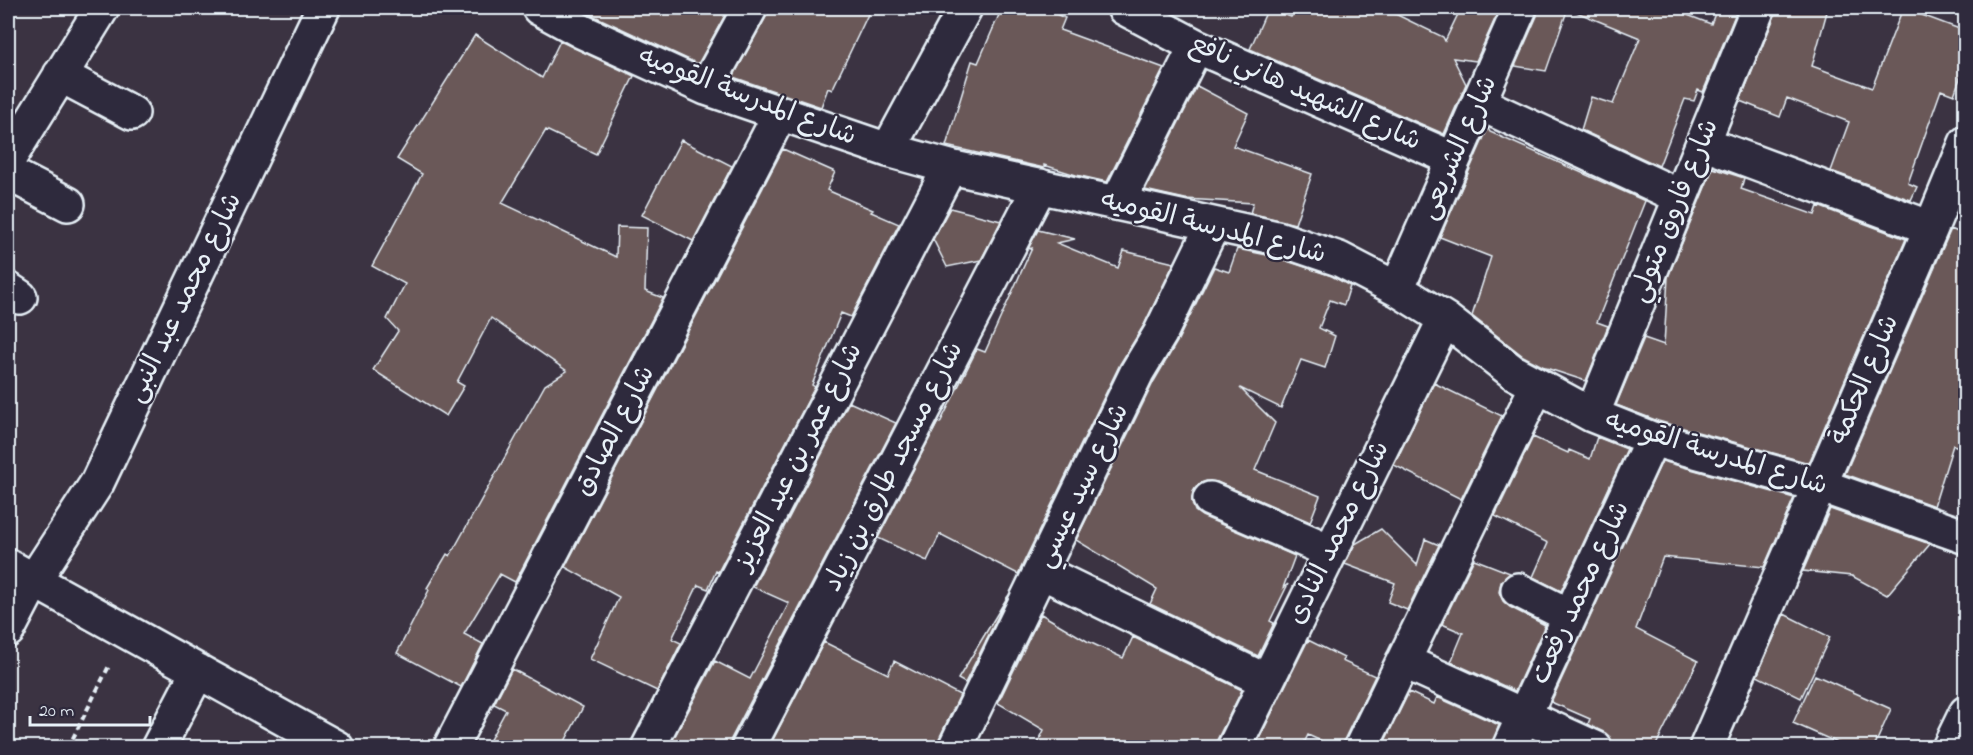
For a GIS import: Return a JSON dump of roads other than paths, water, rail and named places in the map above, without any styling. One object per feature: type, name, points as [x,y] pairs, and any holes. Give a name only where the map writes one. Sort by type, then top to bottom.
[{"type":"street","points":[[68,204],[8,160],[102,8]]},
{"type":"street","name":"شارع محمد عبد النبى","points":[[8,630],[21,573],[97,483],[323,8]]},
{"type":"street","name":"شارع المدرسة القوميه","points":[[539,8],[583,32],[706,88],[888,150],[950,167],[1277,238],[1329,256],[1397,289],[1445,319],[1504,365],[1592,415],[1652,439],[1819,485],[1965,537]]},
{"type":"street","points":[[706,88],[750,8]]},
{"type":"street","points":[[888,150],[965,8]]},
{"type":"street","name":"شارع الشهيد هاني نافع","points":[[1124,8],[1196,46],[1454,159]]},
{"type":"street","name":"شارع فاروق متولي","points":[[1592,415],[1758,8]]},
{"type":"street","name":"شارع الشريعى","points":[[1397,289],[1479,103],[1514,10]]},
{"type":"street","points":[[1118,202],[1196,46]]},
{"type":"street","points":[[60,75],[132,112]]},
{"type":"street","points":[[1479,103],[1680,197]]},
{"type":"street","name":"شارع الصادق","points":[[450,747],[780,114]]},
{"type":"street","points":[[1703,143],[1931,228]]},
{"type":"street","name":"شارع الحكمة","points":[[1706,747],[1931,228],[1955,195],[1965,143]]},
{"type":"street","name":"شارع عمر بن عبد العزيز","points":[[648,747],[950,167]]},
{"type":"street","name":"شارع مسجد طارق بن زياد","points":[[748,747],[1040,186]]},
{"type":"street","name":"شارع سيد عيسي","points":[[955,747],[1042,572],[1137,372],[1160,334],[1213,225]]},
{"type":"street","name":"شارع محمد النادى","points":[[1234,747],[1445,319]]},
{"type":"street","points":[[1361,747],[1538,386]]},
{"type":"street","name":"شارع محمد رفعت","points":[[1509,747],[1652,439]]},
{"type":"street","points":[[1210,499],[1330,551]]},
{"type":"street","points":[[1042,572],[1266,681]]},
{"type":"street","points":[[21,573],[338,747]]},
{"type":"street","points":[[1518,590],[1570,616]]},
{"type":"street","points":[[1403,661],[1595,747]]},
{"type":"street","points":[[158,747],[198,671]]},
{"type":"street","points":[[1949,747],[1965,713]]}]
